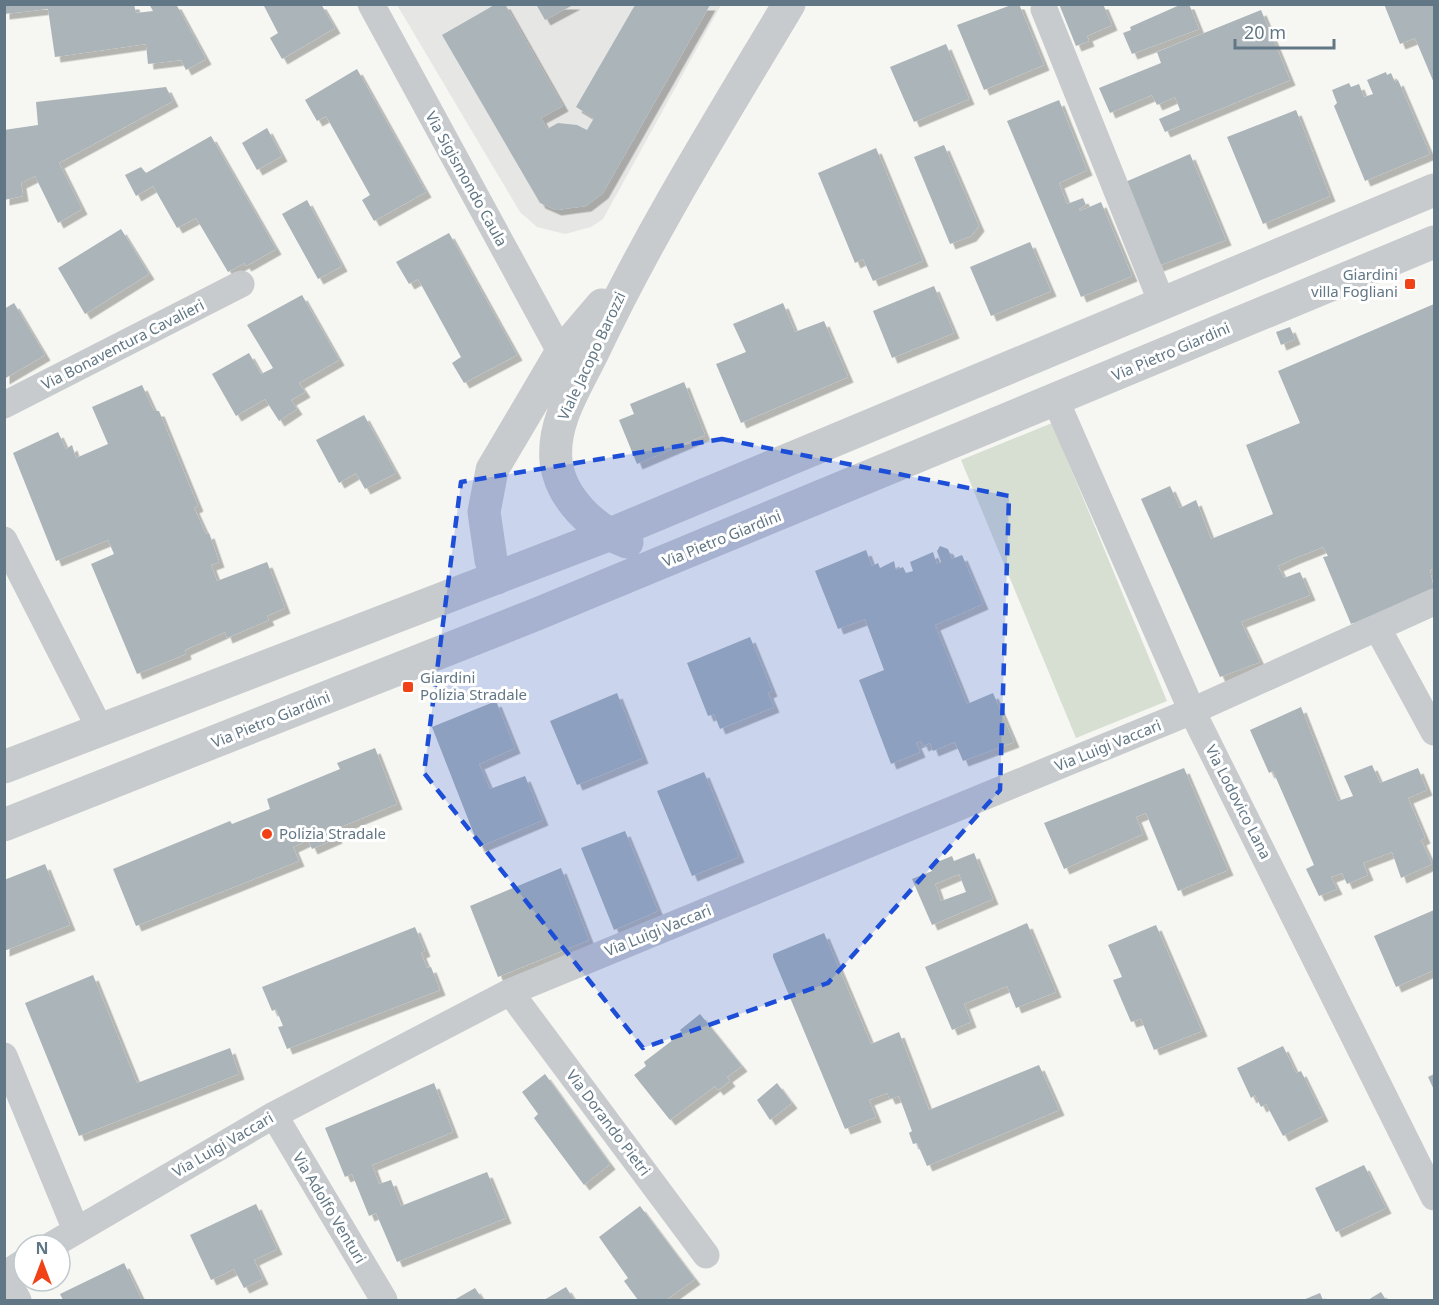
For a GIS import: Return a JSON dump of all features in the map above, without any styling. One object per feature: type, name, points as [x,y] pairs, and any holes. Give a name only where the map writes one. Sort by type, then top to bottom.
[{"type":"street","name":"Via Sigismondo Caula","points":[[371,4],[561,353]]},
{"type":"street","name":"Viale Jacopo Barozzi","points":[[674,558],[608,535],[572,503],[556,461],[560,421],[632,269],[789,4]]},
{"type":"street","points":[[1044,9],[1162,303]]},
{"type":"street","points":[[4,767],[608,535],[1434,190]]},
{"type":"street","name":"Via Pietro Giardini","points":[[4,825],[674,558],[1434,242]]},
{"type":"street","name":"Viale Jacopo Barozzi","points":[[497,578],[491,560],[484,512],[492,470],[561,353],[632,269]]},
{"type":"street","name":"Via Bonaventura Cavalieri","points":[[4,405],[241,284]]},
{"type":"street","name":"Via Lodovico Lana","points":[[1056,401],[1192,711],[1434,1197]]},
{"type":"street","points":[[6,546],[100,729]]},
{"type":"street","name":"Via Luigi Vaccari","points":[[71,1233],[274,1115],[510,992],[1192,711],[1434,602]]},
{"type":"street","points":[[1378,629],[1434,732]]},
{"type":"street","name":"Via Dorando Pietri","points":[[510,992],[706,1255]]},
{"type":"street","points":[[4,1056],[76,1230]]},
{"type":"street","name":"Via Adolfo Venturi","points":[[274,1115],[384,1300]]},
{"type":"street","points":[[4,1275],[18,1300]]},
{"type":"highlighted area","points":[[722,439],[1009,496],[1000,790],[828,983],[643,1048],[424,773],[461,482]]},
{"type":"shaded area","points":[[397,5],[721,5],[603,219],[591,227],[565,234],[537,227],[520,212]]},
{"type":"shaded area","points":[[1052,423],[1167,701],[1076,738],[961,460]]},
{"type":"building","points":[[4,4],[134,4],[136,13],[153,11],[149,4],[176,4],[206,59],[186,70],[181,60],[148,64],[146,44],[55,57],[48,9],[4,14]]},
{"type":"building","points":[[263,4],[321,4],[335,28],[282,59],[270,38],[278,33]]},
{"type":"building","points":[[496,4],[505,4],[563,106],[541,118],[547,129],[558,123],[577,125],[587,130],[594,118],[576,107],[635,5],[710,5],[603,193],[586,206],[556,210],[540,203],[442,35]]},
{"type":"building","points":[[536,4],[575,4],[545,20]]},
{"type":"building","points":[[1019,4],[1044,65],[984,90],[957,25]]},
{"type":"building","points":[[1059,4],[1103,4],[1112,25],[1087,36],[1089,41],[1076,46]]},
{"type":"building","points":[[1182,4],[1189,4],[1199,29],[1132,54],[1123,33],[1131,30],[1130,27]]},
{"type":"building","points":[[1384,4],[1434,4],[1434,83],[1415,38],[1400,44]]},
{"type":"building","points":[[1261,10],[1290,80],[1165,132],[1159,119],[1180,110],[1175,97],[1157,105],[1152,95],[1110,113],[1099,88],[1161,63],[1157,52]]},
{"type":"building","points":[[946,44],[969,99],[914,122],[890,67]]},
{"type":"building","points":[[357,69],[426,192],[374,221],[362,200],[370,195],[326,116],[317,121],[305,100]]},
{"type":"building","points":[[1386,72],[1387,75],[1391,73],[1395,82],[1398,80],[1430,154],[1365,181],[1334,106],[1337,103],[1332,90],[1349,83],[1351,87],[1359,84],[1364,97],[1373,94],[1367,80]]},
{"type":"building","points":[[166,87],[173,101],[59,163],[82,209],[58,223],[35,176],[21,183],[23,196],[4,200],[4,130],[38,125],[36,102]]},
{"type":"building","points":[[1059,100],[1087,170],[1059,183],[1067,204],[1083,198],[1086,205],[1079,209],[1080,211],[1101,202],[1132,276],[1081,297],[1007,121]]},
{"type":"building","points":[[1296,110],[1330,196],[1263,224],[1227,137]]},
{"type":"building","points":[[267,128],[282,156],[257,170],[242,143]]},
{"type":"building","points":[[211,136],[276,249],[246,266],[244,263],[228,272],[196,218],[177,228],[153,186],[136,196],[125,175],[141,167],[146,173]]},
{"type":"building","points":[[944,145],[979,226],[971,236],[950,244],[914,157]]},
{"type":"building","points":[[876,148],[923,261],[873,281],[863,259],[855,263],[818,173]]},
{"type":"building","points":[[1190,154],[1226,240],[1158,266],[1123,183]]},
{"type":"building","points":[[307,200],[342,266],[318,279],[282,214]]},
{"type":"building","points":[[121,229],[149,274],[85,314],[58,268]]},
{"type":"building","points":[[449,233],[517,355],[464,383],[452,363],[461,357],[418,279],[409,284],[396,262]]},
{"type":"building","points":[[1030,242],[1051,291],[991,316],[970,267]]},
{"type":"building","points":[[934,286],[954,333],[892,358],[873,311]]},
{"type":"building","points":[[302,295],[339,360],[299,383],[305,392],[291,400],[297,409],[279,421],[265,399],[236,416],[212,374],[249,353],[261,374],[273,368],[247,325]]},
{"type":"building","points":[[14,303],[45,355],[4,379],[4,309]]},
{"type":"building","points":[[783,303],[795,332],[824,321],[848,377],[741,423],[716,364],[746,352],[733,324]]},
{"type":"building","points":[[1434,304],[1434,568],[1430,570],[1434,589],[1351,624],[1323,557],[1328,556],[1323,547],[1293,559],[1278,566],[1284,578],[1300,572],[1310,595],[1241,622],[1260,662],[1220,677],[1141,499],[1170,486],[1180,508],[1196,500],[1211,539],[1273,514],[1246,445],[1300,423],[1278,371]]},
{"type":"building","points":[[1290,327],[1295,339],[1281,345],[1276,332]]},
{"type":"building","points":[[684,382],[705,435],[637,464],[619,420],[634,414],[630,404]]},
{"type":"building","points":[[142,385],[154,411],[159,411],[198,506],[194,508],[206,534],[209,533],[219,562],[211,565],[217,581],[267,562],[285,608],[267,616],[269,620],[227,638],[225,632],[185,650],[186,654],[137,674],[91,564],[114,554],[108,540],[56,561],[13,453],[58,432],[66,449],[72,445],[76,458],[108,444],[92,407]]},
{"type":"building","points":[[364,415],[396,473],[365,489],[356,473],[339,483],[316,440]]},
{"type":"building","points":[[940,546],[948,549],[952,559],[962,555],[983,604],[935,625],[967,704],[993,693],[1014,742],[963,761],[955,742],[933,751],[930,743],[923,746],[921,741],[916,743],[920,752],[891,764],[859,680],[884,670],[865,619],[838,629],[815,571],[866,550],[872,566],[878,563],[880,568],[894,561],[896,570],[903,567],[906,573],[913,571],[910,562],[933,552],[937,564],[941,562],[937,551]]},
{"type":"building","points":[[750,637],[772,691],[768,693],[774,707],[720,729],[714,714],[708,716],[687,663]]},
{"type":"building","points":[[617,693],[643,758],[577,785],[550,721]]},
{"type":"building","points":[[496,701],[515,748],[479,764],[490,789],[525,776],[543,820],[479,847],[432,727]]},
{"type":"building","points":[[1301,707],[1338,801],[1353,796],[1344,776],[1372,765],[1380,783],[1418,768],[1427,790],[1408,798],[1425,838],[1421,840],[1432,864],[1401,878],[1392,852],[1363,863],[1368,875],[1347,884],[1342,873],[1331,877],[1337,889],[1319,896],[1306,869],[1314,865],[1273,771],[1269,773],[1250,730]]},
{"type":"building","name":"Polizia Stradale","points":[[375,748],[397,804],[333,830],[337,838],[312,849],[308,840],[293,847],[299,861],[136,926],[113,869],[230,821],[232,824],[270,809],[267,799],[340,769],[337,763]]},
{"type":"building","points":[[1184,768],[1228,870],[1178,891],[1146,813],[1136,817],[1143,834],[1064,869],[1044,823]]},
{"type":"building","points":[[704,772],[739,857],[692,876],[657,791]]},
{"type":"building","points":[[625,831],[658,911],[614,930],[581,848]]},
{"type":"building","points":[[974,853],[993,899],[932,925],[912,879],[932,871],[930,865],[952,856],[954,861]],"holes":[[[959,874],[966,892],[941,901],[935,884]]]},
{"type":"building","points":[[45,864],[70,925],[4,951],[4,880]]},
{"type":"building","points":[[561,868],[589,940],[498,977],[470,906]]},
{"type":"building","points":[[1434,910],[1434,970],[1396,987],[1374,936]]},
{"type":"building","points":[[1027,923],[1056,992],[1016,1008],[1007,986],[964,1004],[971,1022],[952,1030],[925,967]]},
{"type":"building","points":[[1156,925],[1202,1031],[1154,1050],[1141,1019],[1131,1022],[1113,980],[1122,977],[1108,945]]},
{"type":"building","points":[[415,927],[425,951],[421,953],[427,968],[431,967],[440,990],[287,1049],[278,1027],[283,1026],[276,1009],[272,1011],[262,987]]},
{"type":"building","points":[[824,933],[871,1044],[899,1032],[929,1110],[1039,1065],[1059,1110],[927,1166],[917,1143],[913,1144],[909,1133],[912,1131],[899,1096],[890,1099],[887,1093],[869,1100],[876,1117],[845,1129],[773,957],[773,954]]},
{"type":"building","points":[[93,975],[137,1083],[230,1048],[239,1074],[79,1136],[25,1003]]},
{"type":"building","points":[[700,1014],[742,1066],[727,1077],[730,1081],[718,1090],[715,1086],[670,1120],[634,1075],[646,1066],[644,1062],[682,1033],[680,1030]]},
{"type":"building","points":[[1283,1046],[1296,1073],[1301,1071],[1323,1116],[1283,1136],[1266,1104],[1261,1107],[1255,1095],[1251,1098],[1237,1068]]},
{"type":"building","points":[[545,1074],[610,1164],[584,1185],[534,1118],[538,1114],[522,1092]]},
{"type":"building","points":[[1434,1074],[1434,1090],[1428,1077]]},
{"type":"building","points":[[434,1083],[453,1132],[372,1165],[379,1184],[391,1180],[401,1206],[487,1172],[506,1218],[397,1262],[376,1213],[369,1216],[352,1174],[345,1177],[325,1128]]},
{"type":"building","points":[[777,1083],[792,1103],[770,1120],[757,1100]]},
{"type":"building","points":[[1364,1165],[1386,1208],[1336,1232],[1315,1188]]},
{"type":"building","points":[[256,1204],[277,1249],[254,1260],[263,1279],[244,1288],[234,1269],[211,1280],[190,1235]]},
{"type":"building","points":[[640,1206],[695,1279],[666,1300],[638,1300],[624,1281],[628,1278],[599,1237]]},
{"type":"building","points":[[124,1263],[142,1300],[63,1300],[60,1294],[72,1293],[72,1288]]},
{"type":"building","points":[[566,1287],[574,1300],[544,1300]]},
{"type":"building","points":[[475,1288],[483,1300],[454,1300]]},
{"type":"building","points":[[1381,1292],[1386,1300],[1368,1300]]},
{"type":"building","points":[[1320,1293],[1323,1300],[1303,1300]]},
{"type":"place","name":"Giardini villa Fogliani","points":[[1410,284]]},
{"type":"place","name":"Giardini Polizia Stradale","points":[[408,687]]},
{"type":"place","name":"Polizia Stradale","points":[[267,834]]}]
